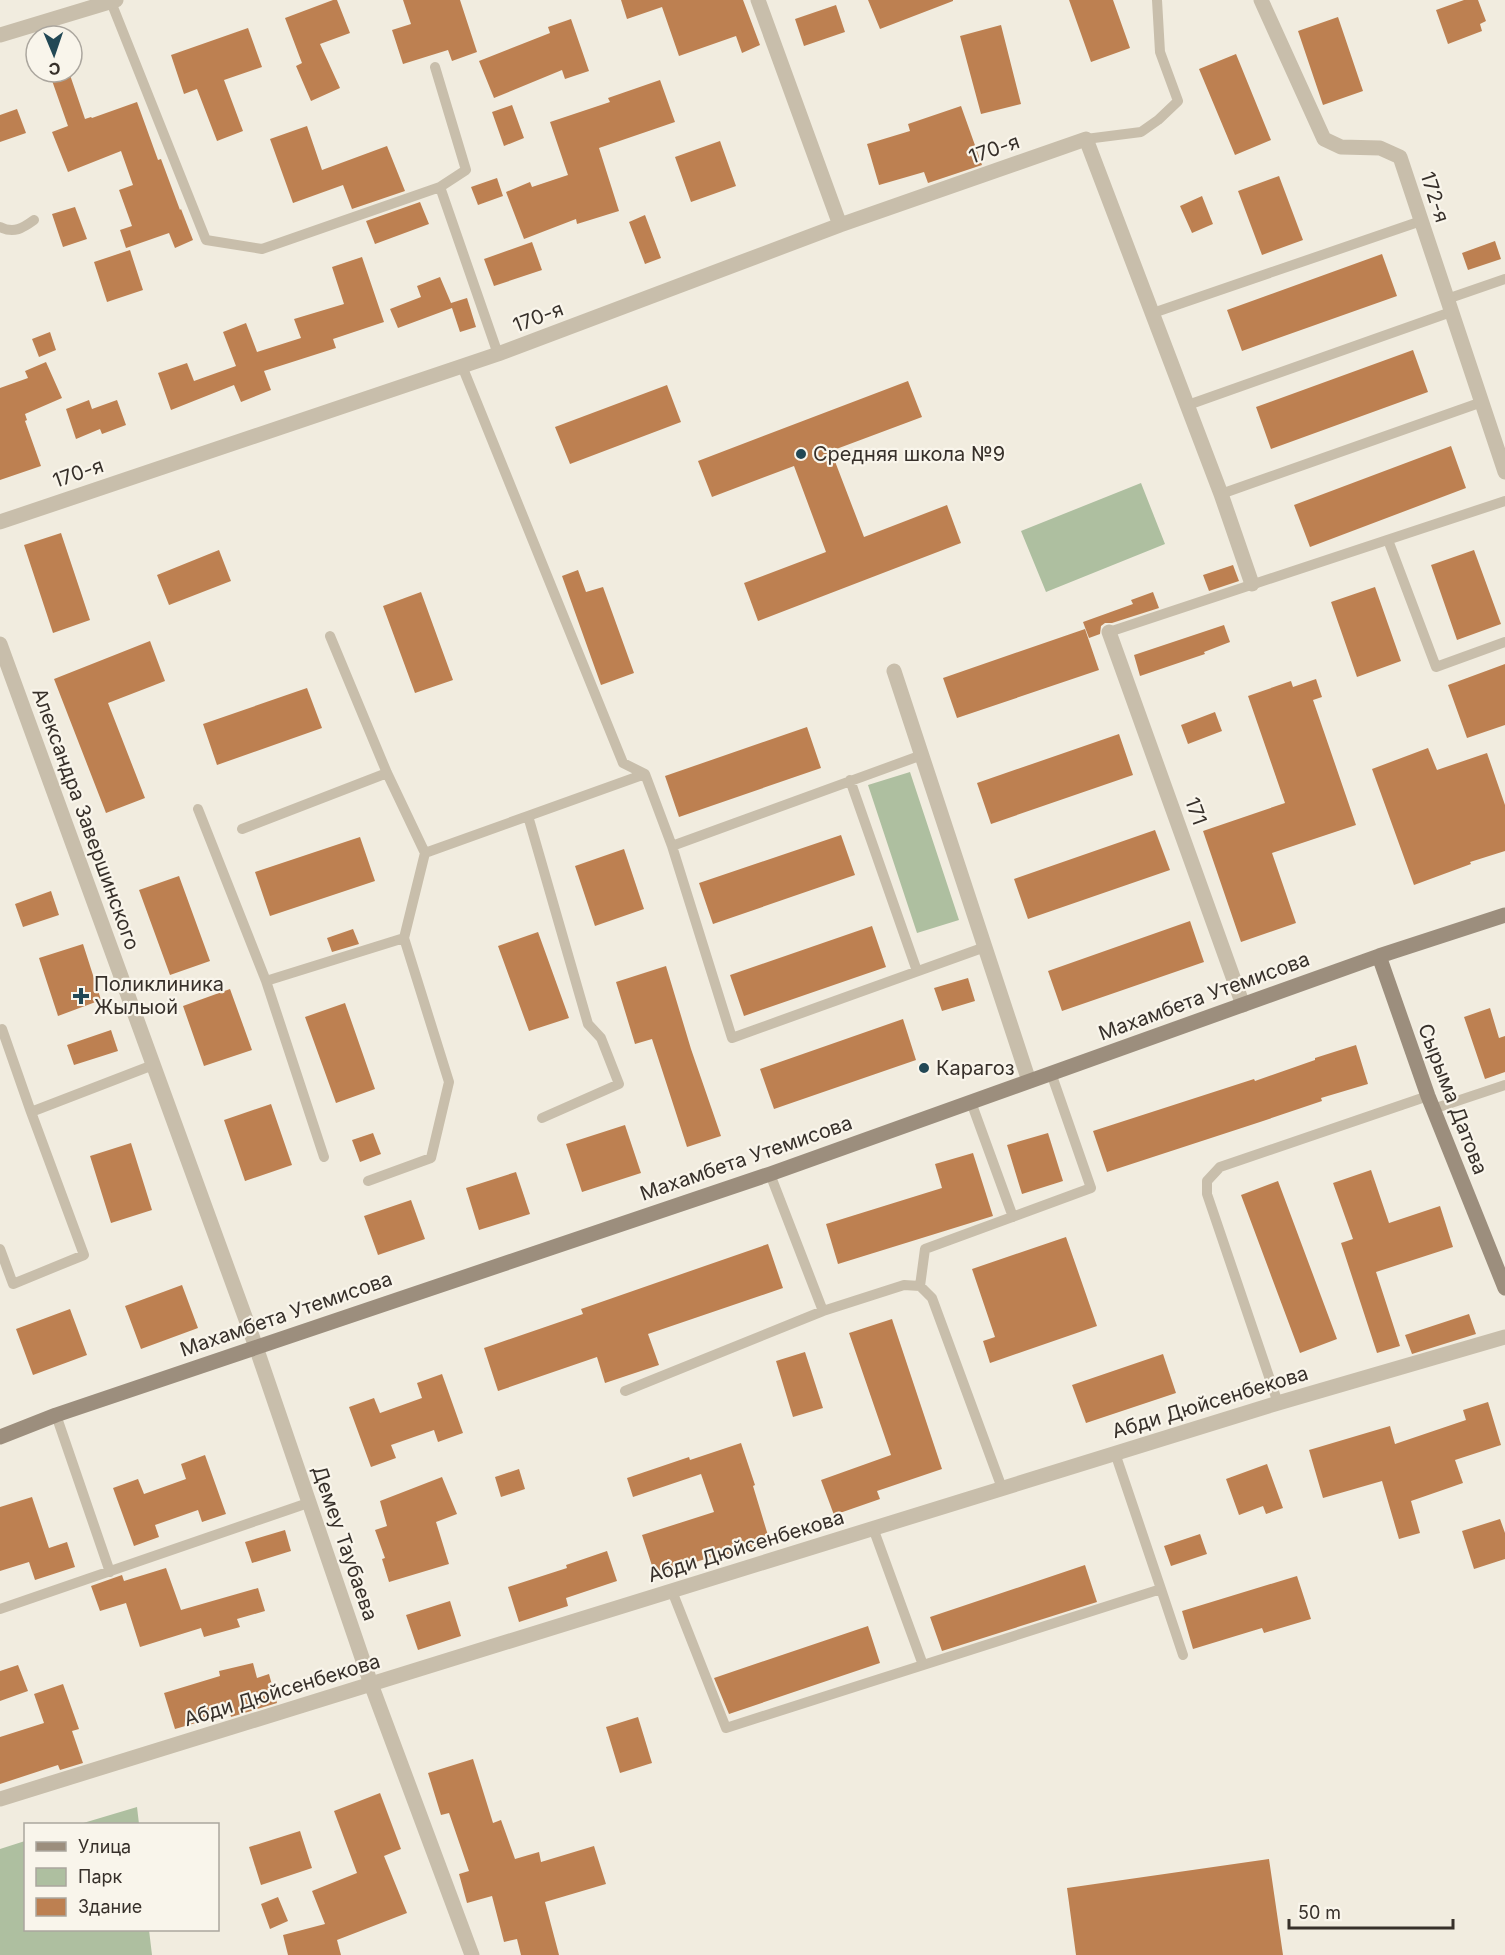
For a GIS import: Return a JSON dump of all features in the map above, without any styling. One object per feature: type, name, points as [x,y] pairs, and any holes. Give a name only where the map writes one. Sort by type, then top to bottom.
[{"type":"street","points":[[758,0],[840,225]]},
{"type":"street","name":"172-я","points":[[1260,0],[1324,139],[1341,147],[1380,148],[1400,157],[1505,472]]},
{"type":"street","points":[[0,35],[113,1]]},
{"type":"street","points":[[1086,139],[1188,405],[1252,584]]},
{"type":"street","name":"170-я","points":[[0,522],[498,354],[840,225],[1086,139]]},
{"type":"street","name":"171","points":[[1109,632],[1243,1005]]},
{"type":"street","name":"Александра Завершинского","points":[[0,644],[256,1347]]},
{"type":"street","points":[[894,671],[1029,1081]]},
{"type":"street","name":"Махамбета Утемисова","points":[[0,1437],[56,1415],[770,1174],[1379,956],[1505,915]]},
{"type":"street","name":"Сырыма Датова","points":[[1379,956],[1430,1102],[1505,1288]]},
{"type":"street","name":"Абди Дюйсенбекова","points":[[0,1799],[1278,1402],[1505,1337]]},
{"type":"street","name":"Демеу Таубаева","points":[[256,1347],[371,1684],[472,1955]]},
{"type":"lane","points":[[1086,139],[1141,132],[1178,101],[1160,52],[1157,0]]},
{"type":"lane","points":[[113,1],[206,240],[261,249],[440,187],[466,170],[435,67]]},
{"type":"lane","points":[[440,187],[498,354]]},
{"type":"lane","points":[[0,227],[4,230],[19,230],[34,220]]},
{"type":"lane","points":[[1153,313],[1421,220]]},
{"type":"lane","points":[[1188,405],[1449,306],[1505,279]]},
{"type":"lane","points":[[462,366],[623,763],[645,774],[672,846],[732,1038],[985,947]]},
{"type":"lane","points":[[1221,494],[1482,402]]},
{"type":"lane","points":[[1109,632],[1505,501]]},
{"type":"lane","points":[[1388,540],[1436,667],[1505,642]]},
{"type":"lane","points":[[330,636],[387,773],[425,853],[404,938],[449,1082],[431,1158],[368,1181]]},
{"type":"lane","points":[[672,846],[922,755]]},
{"type":"lane","points":[[242,829],[387,773]]},
{"type":"lane","points":[[425,853],[645,774]]},
{"type":"lane","points":[[850,780],[917,971]]},
{"type":"lane","points":[[198,808],[266,981],[324,1157]]},
{"type":"lane","points":[[528,816],[588,1024],[601,1038],[619,1084],[542,1118]]},
{"type":"lane","points":[[266,981],[404,938]]},
{"type":"lane","points":[[0,1030],[2,1029],[84,1255],[13,1284],[0,1249]]},
{"type":"lane","points":[[31,1112],[153,1065]]},
{"type":"lane","points":[[920,1286],[925,1249],[1091,1188],[1051,1073]]},
{"type":"lane","points":[[1278,1402],[1208,1194],[1207,1181],[1220,1167],[1430,1102],[1505,1084]]},
{"type":"lane","points":[[971,1102],[1013,1217]]},
{"type":"lane","points":[[770,1174],[823,1311]]},
{"type":"lane","points":[[625,1391],[823,1311],[904,1285],[920,1286],[932,1298],[1002,1488]]},
{"type":"lane","points":[[56,1415],[110,1572]]},
{"type":"lane","points":[[1115,1453],[1183,1655]]},
{"type":"lane","points":[[0,1609],[308,1503]]},
{"type":"lane","points":[[873,1528],[923,1665]]},
{"type":"lane","points":[[672,1591],[726,1728],[1161,1589]]},
{"type":"green space","points":[[1141,483],[1165,544],[1046,592],[1021,531]]},
{"type":"green space","points":[[910,772],[959,920],[917,933],[868,785]]},
{"type":"green space","points":[[137,1807],[139,1823],[83,1823]]},
{"type":"green space","points":[[24,1841],[24,1931],[149,1931],[152,1955],[0,1955],[0,1849]]},
{"type":"building","points":[[337,0],[350,33],[320,44],[340,88],[311,101],[296,66],[302,63],[285,18]]},
{"type":"building","points":[[403,0],[460,0],[477,52],[452,61],[448,50],[403,64],[392,30],[411,24]]},
{"type":"building","points":[[621,0],[743,0],[760,45],[742,53],[736,36],[679,56],[662,7],[627,19]]},
{"type":"building","points":[[868,0],[953,0],[953,1],[880,29]]},
{"type":"building","points":[[1069,0],[1113,0],[1130,48],[1091,62]]},
{"type":"building","points":[[1464,0],[1478,0],[1486,21],[1480,24],[1482,31],[1448,44],[1436,10]]},
{"type":"building","points":[[836,5],[845,32],[804,46],[795,19]]},
{"type":"building","points":[[1338,17],[1363,91],[1323,105],[1298,31]]},
{"type":"building","points":[[571,19],[589,71],[565,79],[562,70],[494,98],[479,61],[550,33],[548,27]]},
{"type":"building","points":[[1001,25],[1021,104],[981,114],[960,36]]},
{"type":"building","points":[[248,28],[262,67],[224,80],[243,131],[217,141],[197,89],[184,94],[171,55]]},
{"type":"building","points":[[1236,54],[1271,140],[1235,155],[1199,69]]},
{"type":"building","points":[[660,80],[675,122],[599,148],[619,211],[577,224],[576,219],[524,239],[506,192],[530,182],[532,187],[568,175],[550,122],[610,102],[608,98]]},
{"type":"building","points":[[53,84],[73,84],[85,119],[137,102],[158,160],[161,159],[193,240],[175,248],[169,233],[126,248],[120,230],[132,226],[119,190],[133,185],[121,151],[68,172],[52,132],[68,126]]},
{"type":"building","points":[[512,105],[524,138],[504,146],[492,112]]},
{"type":"building","points":[[961,106],[982,165],[928,183],[924,172],[879,185],[867,144],[910,131],[908,124]]},
{"type":"building","points":[[17,109],[26,133],[0,142],[0,115]]},
{"type":"building","points":[[307,126],[322,170],[387,146],[405,191],[352,209],[343,185],[293,203],[270,139]]},
{"type":"building","points":[[720,141],[736,186],[691,202],[675,157]]},
{"type":"building","points":[[1279,176],[1303,240],[1262,255],[1238,191]]},
{"type":"building","points":[[497,178],[503,196],[478,205],[471,187]]},
{"type":"building","points":[[1202,196],[1213,224],[1192,233],[1180,206]]},
{"type":"building","points":[[420,202],[429,224],[375,244],[366,221]]},
{"type":"building","points":[[75,207],[87,239],[63,247],[52,214]]},
{"type":"building","points":[[645,215],[661,258],[645,264],[629,222]]},
{"type":"building","points":[[1495,241],[1501,259],[1468,270],[1462,253]]},
{"type":"building","points":[[532,242],[542,270],[494,286],[484,259]]},
{"type":"building","points":[[130,250],[143,290],[107,302],[94,262]]},
{"type":"building","points":[[1382,254],[1397,296],[1242,351],[1227,310]]},
{"type":"building","points":[[362,257],[384,322],[333,339],[336,348],[264,371],[271,390],[241,402],[234,385],[171,410],[158,373],[187,363],[194,381],[236,366],[223,332],[246,323],[257,352],[301,338],[294,319],[344,304],[332,267]]},
{"type":"building","points":[[440,277],[451,303],[467,298],[476,327],[460,332],[452,308],[398,328],[390,309],[421,297],[417,286]]},
{"type":"building","points":[[50,332],[56,350],[39,357],[32,339]]},
{"type":"building","points":[[1413,350],[1428,392],[1271,449],[1256,407]]},
{"type":"building","points":[[46,362],[62,398],[25,414],[27,420],[25,421],[41,466],[0,480],[0,388],[28,378],[25,371]]},
{"type":"building","name":"Средняя школа №9","points":[[908,381],[922,417],[831,451],[864,537],[947,505],[961,543],[758,621],[744,583],[826,552],[794,466],[712,497],[698,461]]},
{"type":"building","points":[[667,385],[681,422],[570,464],[555,427]]},
{"type":"building","points":[[89,400],[92,409],[117,400],[126,425],[102,434],[100,429],[76,439],[66,409]]},
{"type":"building","points":[[1451,446],[1466,488],[1310,547],[1294,505]]},
{"type":"building","points":[[61,533],[90,620],[53,633],[24,545]]},
{"type":"building","points":[[219,550],[231,581],[169,605],[157,575]]},
{"type":"building","points":[[1474,550],[1501,624],[1457,640],[1431,565]]},
{"type":"building","points":[[1233,565],[1239,581],[1209,591],[1203,575]]},
{"type":"building","points":[[578,570],[586,592],[603,587],[634,673],[601,685],[562,576]]},
{"type":"building","points":[[1375,587],[1401,661],[1357,677],[1331,602]]},
{"type":"building","points":[[421,592],[453,680],[415,693],[383,606]]},
{"type":"building","points":[[1153,592],[1159,608],[1112,623],[1105,623],[1101,626],[1100,634],[1089,638],[1083,622],[1133,604],[1131,600]]},
{"type":"building","points":[[1224,625],[1230,642],[1204,652],[1205,654],[1140,676],[1134,655]]},
{"type":"building","points":[[1085,629],[1099,670],[957,718],[943,678]]},
{"type":"building","points":[[150,641],[165,681],[108,703],[145,798],[106,813],[54,679]]},
{"type":"building","points":[[1505,664],[1505,725],[1467,738],[1448,685]]},
{"type":"building","points":[[1316,679],[1322,697],[1313,700],[1356,825],[1272,853],[1296,923],[1241,942],[1203,831],[1285,803],[1248,696],[1291,681],[1293,687]]},
{"type":"building","points":[[307,688],[322,728],[217,765],[203,724]]},
{"type":"building","points":[[1215,712],[1222,731],[1188,744],[1181,725]]},
{"type":"building","points":[[807,727],[821,768],[679,817],[665,776]]},
{"type":"building","points":[[1119,734],[1133,775],[991,824],[977,783]]},
{"type":"building","points":[[1428,748],[1437,770],[1487,753],[1505,805],[1505,851],[1470,862],[1471,864],[1414,885],[1372,769]]},
{"type":"building","points":[[1155,830],[1170,870],[1028,919],[1014,879]]},
{"type":"building","points":[[841,835],[855,875],[713,924],[699,883]]},
{"type":"building","points":[[360,837],[375,881],[270,916],[255,872]]},
{"type":"building","points":[[624,849],[644,909],[595,926],[575,866]]},
{"type":"building","points":[[179,876],[210,961],[170,975],[139,890]]},
{"type":"building","points":[[51,891],[59,915],[23,927],[15,904]]},
{"type":"building","points":[[1190,921],[1204,962],[1062,1011],[1048,971]]},
{"type":"building","points":[[872,926],[886,967],[744,1016],[730,975]]},
{"type":"building","points":[[353,929],[359,944],[332,952],[327,938]]},
{"type":"building","points":[[538,932],[569,1018],[529,1031],[498,946]]},
{"type":"building","points":[[83,944],[101,1000],[58,1016],[39,958]]},
{"type":"building","points":[[666,966],[721,1136],[687,1147],[652,1039],[635,1044],[616,982]]},
{"type":"building","points":[[968,978],[975,1001],[942,1011],[934,988]]},
{"type":"building","points":[[230,989],[252,1050],[204,1066],[183,1006]]},
{"type":"building","points":[[345,1003],[375,1089],[336,1103],[305,1017]]},
{"type":"building","points":[[1490,1008],[1499,1038],[1505,1036],[1505,1072],[1485,1079],[1464,1017]]},
{"type":"building","points":[[903,1019],[916,1060],[774,1109],[760,1069]]},
{"type":"building","points":[[111,1030],[118,1051],[74,1065],[67,1045]]},
{"type":"building","points":[[1356,1045],[1368,1084],[1107,1172],[1093,1131],[1254,1079],[1255,1081]]},
{"type":"building","points":[[271,1104],[292,1165],[245,1181],[224,1120]]},
{"type":"building","points":[[625,1125],[641,1173],[582,1192],[566,1144]]},
{"type":"building","points":[[373,1133],[381,1154],[360,1162],[352,1140]]},
{"type":"building","points":[[1048,1133],[1063,1181],[1022,1194],[1007,1145]]},
{"type":"building","points":[[131,1143],[152,1210],[111,1223],[90,1156]]},
{"type":"building","points":[[973,1153],[993,1216],[838,1264],[826,1224],[942,1188],[935,1164]]},
{"type":"building","points":[[1371,1170],[1389,1223],[1440,1206],[1453,1247],[1376,1272],[1400,1346],[1377,1353],[1341,1243],[1353,1239],[1333,1183]]},
{"type":"building","points":[[516,1172],[530,1214],[479,1230],[466,1188]]},
{"type":"building","points":[[1278,1181],[1337,1339],[1300,1353],[1241,1195]]},
{"type":"building","points":[[411,1200],[425,1239],[378,1255],[364,1216]]},
{"type":"building","points":[[1066,1237],[1097,1326],[990,1363],[983,1341],[995,1337],[972,1269]]},
{"type":"building","points":[[768,1244],[783,1288],[648,1334],[659,1365],[605,1383],[597,1357],[498,1391],[484,1348],[583,1314],[581,1309]]},
{"type":"building","points":[[182,1285],[198,1328],[141,1349],[125,1306]]},
{"type":"building","points":[[70,1309],[87,1355],[33,1375],[16,1329]]},
{"type":"building","points":[[1469,1314],[1476,1334],[1412,1354],[1405,1335]]},
{"type":"building","points":[[892,1319],[942,1469],[877,1491],[880,1499],[834,1515],[821,1480],[891,1455],[849,1333]]},
{"type":"building","points":[[805,1352],[823,1408],[793,1417],[776,1361]]},
{"type":"building","points":[[1163,1354],[1176,1393],[1086,1423],[1072,1385]]},
{"type":"building","points":[[442,1374],[463,1433],[438,1442],[434,1430],[391,1445],[396,1458],[371,1467],[349,1407],[374,1398],[380,1413],[422,1398],[417,1383]]},
{"type":"building","points":[[1488,1402],[1501,1445],[1455,1460],[1463,1483],[1411,1501],[1420,1533],[1399,1539],[1382,1481],[1323,1498],[1309,1450],[1390,1426],[1395,1444],[1466,1420],[1463,1410]]},
{"type":"building","points":[[741,1443],[770,1542],[725,1555],[724,1553],[655,1575],[642,1535],[714,1512],[701,1474],[633,1497],[627,1478],[689,1457],[690,1460]]},
{"type":"building","points":[[205,1455],[226,1514],[202,1522],[198,1510],[155,1525],[159,1537],[134,1546],[113,1488],[138,1479],[144,1494],[186,1479],[181,1464]]},
{"type":"building","points":[[1267,1464],[1283,1508],[1266,1514],[1263,1506],[1239,1515],[1226,1479]]},
{"type":"building","points":[[519,1469],[525,1489],[501,1497],[495,1477]]},
{"type":"building","points":[[442,1477],[457,1514],[436,1522],[449,1564],[389,1582],[382,1559],[385,1558],[375,1530],[387,1526],[380,1501]]},
{"type":"building","points":[[32,1497],[49,1548],[67,1542],[75,1567],[35,1580],[29,1562],[0,1571],[0,1507]]},
{"type":"building","points":[[1500,1519],[1505,1533],[1505,1559],[1474,1569],[1462,1531]]},
{"type":"building","points":[[285,1530],[291,1551],[252,1563],[245,1542]]},
{"type":"building","points":[[1200,1534],[1207,1554],[1171,1566],[1164,1546]]},
{"type":"building","points":[[607,1551],[617,1581],[566,1598],[568,1606],[519,1622],[508,1587],[567,1568],[566,1565]]},
{"type":"building","points":[[1085,1565],[1097,1602],[942,1651],[930,1617]]},
{"type":"building","points":[[166,1568],[181,1610],[258,1588],[265,1611],[237,1619],[240,1627],[204,1637],[201,1628],[140,1647],[126,1603],[100,1611],[91,1586],[122,1575],[124,1581]]},
{"type":"building","points":[[1297,1576],[1311,1619],[1264,1633],[1262,1628],[1193,1649],[1182,1611]]},
{"type":"building","points":[[450,1601],[461,1636],[418,1650],[406,1615]]},
{"type":"building","points":[[868,1626],[880,1663],[729,1714],[714,1678]]},
{"type":"building","points":[[253,1663],[257,1678],[269,1674],[277,1703],[231,1717],[230,1713],[175,1729],[164,1693],[220,1676],[219,1671]]},
{"type":"building","points":[[18,1665],[28,1691],[0,1701],[0,1671]]},
{"type":"building","points":[[63,1684],[79,1729],[72,1731],[83,1763],[60,1770],[58,1765],[0,1784],[0,1737],[44,1723],[34,1694]]},
{"type":"building","points":[[638,1717],[652,1763],[620,1773],[606,1727]]},
{"type":"building","points":[[473,1759],[493,1823],[501,1820],[515,1859],[539,1852],[541,1862],[594,1846],[606,1884],[545,1902],[559,1955],[521,1955],[517,1939],[504,1942],[492,1896],[467,1903],[459,1874],[469,1871],[449,1813],[441,1815],[428,1773]]},
{"type":"building","points":[[380,1793],[401,1849],[384,1856],[407,1913],[337,1940],[341,1955],[288,1955],[283,1935],[325,1924],[312,1891],[357,1873],[334,1811]]},
{"type":"building","points":[[300,1831],[312,1868],[261,1885],[249,1847]]},
{"type":"building","points":[[1269,1859],[1283,1955],[1076,1955],[1067,1888]]},
{"type":"building","points":[[278,1897],[288,1921],[270,1929],[261,1904]]},
{"type":"place","name":"Средняя школа №9","points":[[801,454]]},
{"type":"place","name":"Поликлиника Жылыой","points":[[81,996]]},
{"type":"place","name":"Карагоз","points":[[924,1068]]}]
